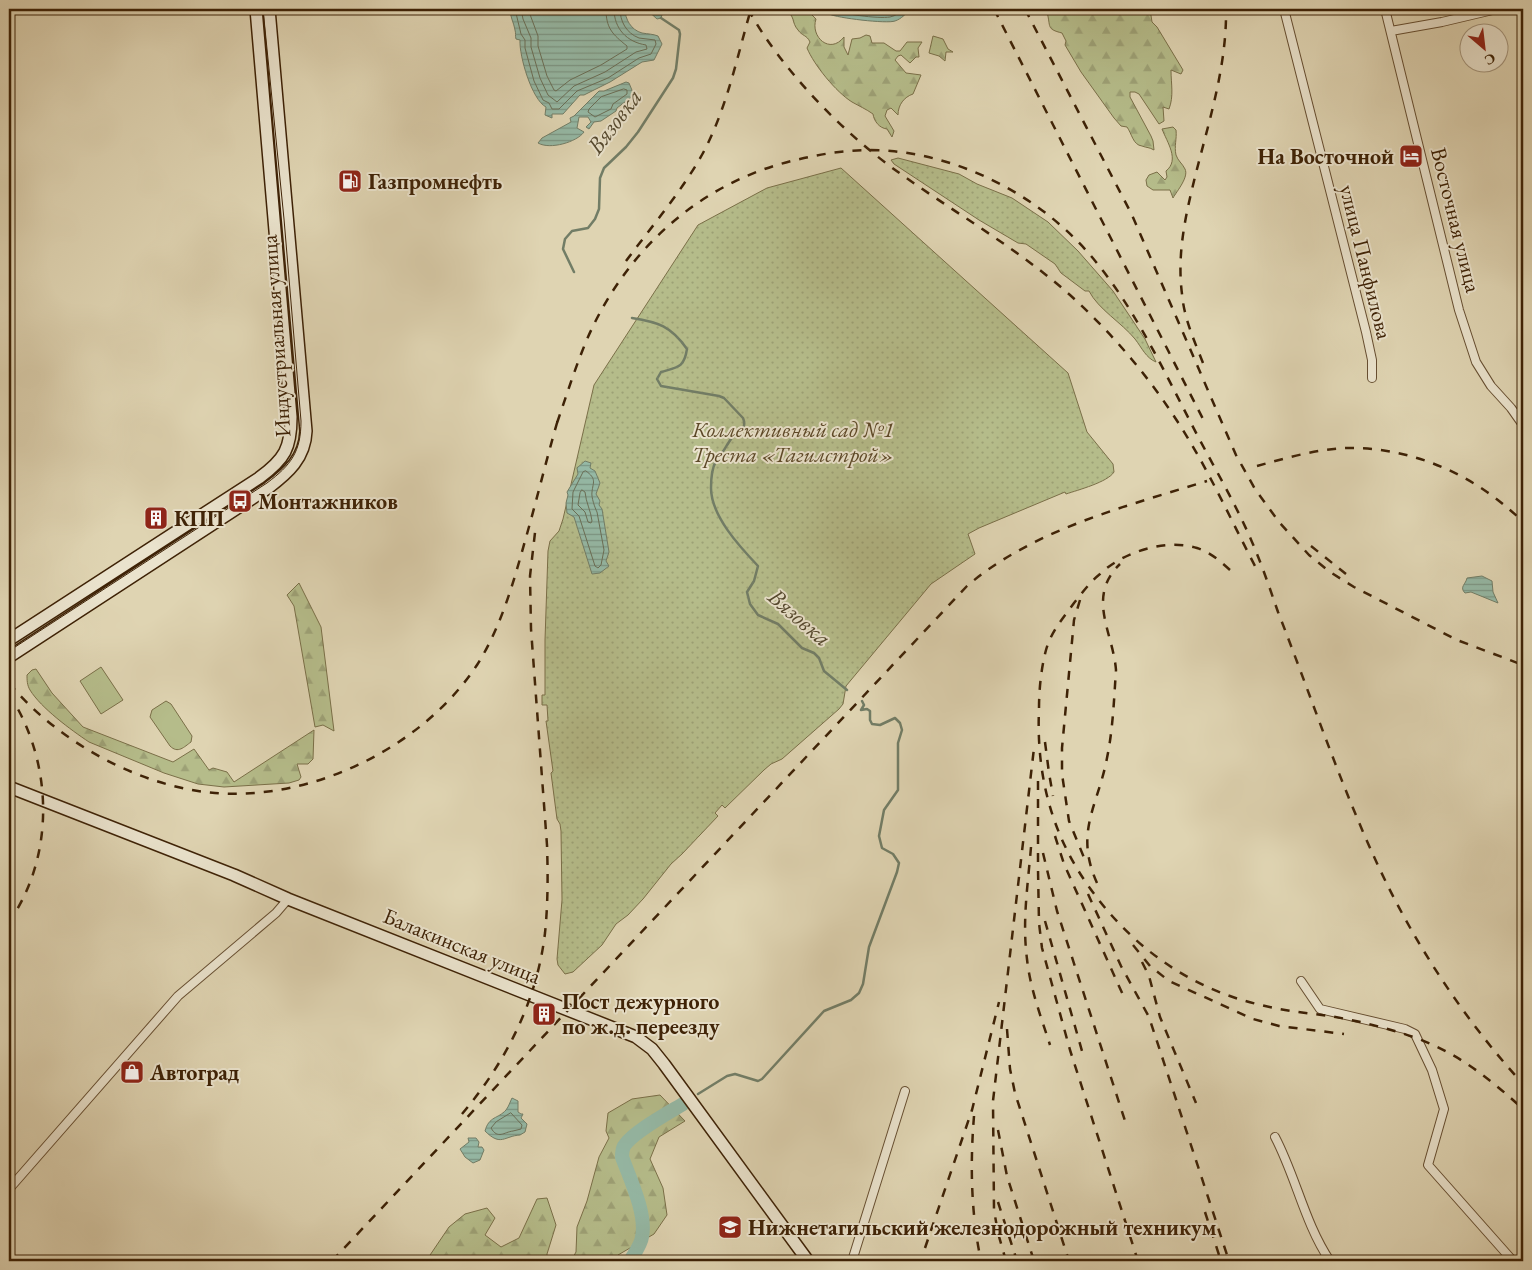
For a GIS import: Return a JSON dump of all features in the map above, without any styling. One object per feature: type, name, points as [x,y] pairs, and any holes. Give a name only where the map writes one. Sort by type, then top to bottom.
[{"type":"main road","name":"Индустриальная улица","points":[[9,640],[260,478],[276,463],[289,444],[292,417],[256,9]]},
{"type":"main road","name":"Индустриальная улица","points":[[9,657],[268,488],[291,469],[303,451],[306,431],[269,9]]},
{"type":"main road","name":"Балакинская улица","points":[[9,788],[234,875],[288,899],[636,1037],[652,1049],[664,1064],[808,1261]]},
{"type":"street","name":"улица Панфилова","points":[[1284,9],[1366,332],[1372,360],[1372,378]]},
{"type":"street","name":"Восточная улица","points":[[1385,9],[1459,310],[1476,362],[1490,386],[1511,408],[1523,425]]},
{"type":"street","points":[[1391,31],[1497,9]]},
{"type":"street","points":[[9,1189],[178,996],[276,913],[288,899]]},
{"type":"street","points":[[1301,981],[1320,1009],[1412,1032],[1418,1039],[1432,1070],[1444,1109],[1428,1165],[1513,1261]]},
{"type":"street","points":[[852,1261],[905,1091]]},
{"type":"street","points":[[1275,1137],[1283,1152],[1313,1229],[1330,1261]]},
{"type":"green space","points":[[785,9],[806,9],[816,19],[816,32],[822,42],[833,44],[839,42],[844,37],[844,47],[848,55],[852,39],[866,35],[870,36],[872,43],[884,43],[896,51],[900,51],[907,42],[922,42],[918,48],[919,57],[916,57],[910,63],[901,55],[895,60],[906,73],[921,75],[913,94],[907,97],[900,105],[898,115],[891,108],[887,110],[885,116],[894,131],[892,137],[887,129],[877,124],[873,114],[846,98],[826,78],[807,48],[809,40],[798,30],[791,15]]},
{"type":"green space","points":[[1043,9],[1150,9],[1152,22],[1183,70],[1181,74],[1171,70],[1171,104],[1169,109],[1163,107],[1164,121],[1159,124],[1139,94],[1130,92],[1130,97],[1151,136],[1154,150],[1137,144],[1127,127],[1121,126],[1114,118],[1081,72],[1065,45],[1066,41],[1062,33],[1051,29],[1047,12],[1043,11]]},
{"type":"green space","points":[[933,36],[943,39],[948,49],[953,52],[946,52],[945,61],[939,56],[929,53]]},
{"type":"green space","points":[[1173,127],[1176,130],[1176,155],[1186,172],[1180,188],[1173,198],[1170,190],[1153,190],[1147,186],[1146,180],[1149,175],[1157,172],[1165,180],[1167,177],[1166,171],[1172,162],[1172,156],[1162,129]]},
{"type":"green space","points":[[898,158],[959,174],[977,184],[1012,198],[1048,222],[1078,251],[1113,291],[1145,339],[1156,362],[1147,355],[1130,333],[1098,304],[1089,291],[1085,291],[1061,273],[1055,264],[1026,244],[1018,243],[979,220],[894,164],[891,160]]},
{"type":"green space","name":"Коллективный сад №1 Треста «Тагилстрой»","points":[[841,168],[1068,373],[1087,432],[1113,464],[1114,472],[1106,479],[1085,488],[1066,494],[1065,492],[968,534],[975,554],[931,584],[846,686],[843,704],[839,709],[782,759],[764,770],[725,808],[722,805],[715,813],[718,816],[671,864],[628,915],[616,924],[602,945],[573,972],[565,974],[558,965],[557,959],[562,900],[561,831],[557,819],[551,773],[553,771],[546,721],[548,721],[547,705],[542,705],[542,695],[545,695],[548,551],[550,541],[559,531],[563,519],[594,385],[698,225],[767,188]]},
{"type":"green space","points":[[299,583],[321,627],[334,731],[323,725],[315,727],[294,606],[287,595]]},
{"type":"green space","points":[[101,667],[123,700],[101,714],[80,681]]},
{"type":"green space","points":[[36,669],[52,693],[83,727],[173,762],[194,749],[209,770],[213,768],[227,772],[234,782],[314,730],[313,759],[308,764],[297,764],[301,777],[299,780],[289,783],[224,787],[198,784],[164,773],[89,742],[57,718],[41,704],[29,688],[27,675]]},
{"type":"green space","points":[[166,701],[171,704],[192,736],[191,742],[178,750],[170,746],[150,717],[152,710]]},
{"type":"green space","points":[[660,1095],[685,1121],[659,1137],[650,1159],[663,1188],[667,1215],[654,1234],[618,1255],[614,1261],[571,1261],[576,1252],[577,1227],[587,1201],[599,1157],[609,1138],[606,1131],[608,1113],[632,1099]]},
{"type":"green space","points":[[547,1198],[556,1225],[547,1254],[547,1261],[426,1261],[449,1227],[465,1214],[487,1208],[495,1218],[485,1235],[501,1247],[519,1238],[537,1199]]},
{"type":"water","points":[[510,9],[625,9],[627,20],[632,27],[638,32],[658,36],[662,44],[654,60],[642,62],[610,82],[584,95],[580,95],[563,114],[552,114],[552,118],[545,115],[546,107],[536,96],[527,77],[520,40],[516,39]]},
{"type":"water","points":[[646,9],[664,9],[661,18],[657,19]]},
{"type":"water","points":[[823,9],[910,9],[897,20],[882,22],[834,16]]},
{"type":"water","points":[[626,82],[629,83],[634,95],[617,108],[616,111],[601,121],[594,122],[589,129],[586,127],[591,122],[588,117],[579,117],[577,128],[584,132],[581,136],[563,144],[549,146],[538,143],[542,138],[571,122],[570,118],[599,91],[604,91]]},
{"type":"water","points":[[585,461],[591,463],[590,468],[595,471],[600,483],[596,494],[602,509],[609,552],[606,561],[609,566],[600,573],[592,574],[574,517],[567,513],[566,503],[567,492],[578,474],[577,468]]},
{"type":"water","points":[[1482,576],[1492,581],[1493,592],[1498,603],[1471,592],[1465,593],[1463,591],[1467,578]]},
{"type":"water","points":[[512,1098],[518,1101],[518,1112],[523,1114],[521,1118],[527,1124],[525,1132],[499,1140],[495,1139],[485,1131],[487,1126],[491,1120],[506,1110]]},
{"type":"water","points":[[468,1138],[476,1138],[479,1142],[478,1147],[482,1147],[484,1150],[480,1160],[473,1163],[465,1157],[460,1149],[469,1142]]},
{"type":"waterway","name":"Вязовка","points":[[574,272],[563,249],[565,239],[572,231],[588,228],[595,219],[599,209],[600,178],[604,168],[626,147],[638,132],[673,78],[676,69],[680,34],[679,30],[661,18]]},
{"type":"waterway","name":"Вязовка","points":[[632,318],[663,326],[675,335],[687,349],[684,360],[679,366],[661,372],[657,379],[661,386],[719,396],[724,398],[743,418],[743,428],[717,459],[712,474],[711,488],[712,499],[721,520],[735,540],[758,566],[754,581],[747,592],[750,604],[758,615],[778,624],[802,648],[814,653],[819,658],[824,671],[847,690]]},
{"type":"waterway","points":[[698,1094],[727,1076],[735,1074],[758,1081],[762,1079],[824,1011],[851,1000],[859,993],[863,984],[869,947],[899,863],[893,854],[882,848],[879,836],[884,810],[898,790],[898,743],[902,730],[900,723],[895,718],[880,725],[872,724],[870,711],[867,709],[861,710],[864,705],[862,701]]},
{"type":"waterway","name":"Вязовка","points":[[630,1261],[640,1243],[643,1228],[640,1207],[622,1157],[624,1146],[643,1129],[683,1104]]},
{"type":"tram line","points":[[9,651],[267,483],[288,464],[297,449],[301,432],[301,421],[284,219],[263,9]]},
{"type":"railway","points":[[748,9],[777,54],[795,76],[814,98],[856,138],[898,172],[1007,246],[1050,278],[1086,310],[1116,341],[1157,391],[1181,427],[1210,478],[1255,566]]},
{"type":"railway","points":[[626,261],[676,195],[703,153],[719,118],[751,9]]},
{"type":"railway","points":[[994,9],[1204,421]]},
{"type":"railway","points":[[1025,9],[1132,215],[1236,455],[1255,489],[1279,522],[1309,555],[1330,572],[1354,587],[1457,640],[1523,665]]},
{"type":"railway","points":[[1203,363],[1185,312],[1180,265],[1188,209],[1220,74],[1226,9]]},
{"type":"railway","points":[[557,423],[588,337],[605,304],[624,274],[647,247],[673,222],[701,201],[732,183],[765,169],[800,159],[846,151],[880,150],[920,155],[949,163],[977,173],[1004,186],[1030,202],[1054,220],[1096,262],[1124,300],[1148,341],[1231,498],[1252,542],[1346,791],[1386,881],[1419,943],[1457,1002],[1478,1031],[1523,1084]]},
{"type":"railway","points":[[9,683],[51,724],[75,742],[129,771],[186,789],[215,793],[252,793],[290,788],[327,778],[362,763],[396,744],[427,721],[454,694],[477,665],[485,651],[500,620],[511,589],[559,416]]},
{"type":"railway","points":[[1257,466],[1302,454],[1347,448],[1366,448],[1403,454],[1421,459],[1472,482],[1523,521]]},
{"type":"railway","points":[[332,1261],[967,586],[993,566],[1021,549],[1050,535],[1112,511],[1207,481]]},
{"type":"railway","points":[[462,1114],[492,1073],[517,1030],[535,983],[545,933],[547,845],[531,629],[530,576],[536,524]]},
{"type":"railway","points":[[1230,570],[1206,552],[1185,545],[1159,546],[1133,553],[1120,559],[1093,580],[1054,631],[1048,643],[1042,672],[1039,694],[1039,735],[1044,784],[1058,830],[1068,852],[1080,874],[1111,915],[1148,950],[1190,978],[1236,998],[1261,1005],[1352,1020],[1416,1038],[1460,1059],[1498,1087],[1523,1109]]},
{"type":"railway","points":[[1311,546],[1346,574]]},
{"type":"railway","points":[[1097,883],[1090,865],[1088,834],[1090,819],[1109,747],[1116,670],[1103,602],[1110,576],[1120,564]]},
{"type":"railway","points":[[1080,600],[1074,620],[1062,748],[1062,774],[1069,821],[1085,860]]},
{"type":"railway","points":[[9,694],[24,720],[34,748],[41,778],[43,808],[41,838],[35,868],[24,896],[9,922]]},
{"type":"railway","points":[[1045,742],[1053,796]]},
{"type":"railway","points":[[1006,1261],[994,1210],[993,1101],[1034,748]]},
{"type":"railway","points":[[1038,781],[1039,923],[1042,948],[1070,1050],[1138,1261]]},
{"type":"railway","points":[[1055,836],[1064,864],[1123,995]]},
{"type":"railway","points":[[1031,847],[1025,931],[1028,970],[1050,1045]]},
{"type":"railway","points":[[1043,853],[1057,911],[1127,1127]]},
{"type":"railway","points":[[1088,894],[1121,966],[1149,1017],[1229,1261]]},
{"type":"railway","points":[[1045,921],[1082,1051]]},
{"type":"railway","points":[[1133,945],[1150,966],[1169,981],[1253,1019],[1279,1026],[1344,1034]]},
{"type":"railway","points":[[1142,962],[1149,976],[1160,1017],[1196,1103]]},
{"type":"railway","points":[[925,1248],[972,1110],[999,1002]]},
{"type":"railway","points":[[1007,1029],[1010,1069],[1015,1093],[1069,1261]]},
{"type":"railway","points":[[974,1116],[972,1189],[981,1261]]},
{"type":"railway","points":[[998,1130],[1007,1176],[1034,1261]]},
{"type":"railway","points":[[998,1202],[1017,1261]]},
{"type":"railway","points":[[1205,1212],[1221,1261]]},
{"type":"place","name":"На Восточной","points":[[1411,156]]},
{"type":"place","name":"Газпромнефть","points":[[350,181]]},
{"type":"place","name":"Монтажников","points":[[240,501]]},
{"type":"place","name":"КПП","points":[[156,518]]},
{"type":"place","name":"Пост дежурного по ж.д. переезду","points":[[544,1014]]},
{"type":"place","name":"Автоград","points":[[132,1072]]},
{"type":"place","name":"Нижнетагильский железнодорожный техникум","points":[[730,1227]]}]
